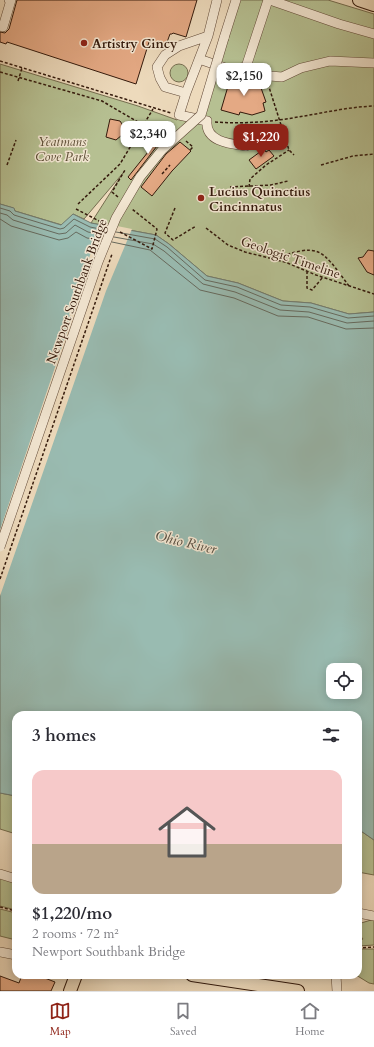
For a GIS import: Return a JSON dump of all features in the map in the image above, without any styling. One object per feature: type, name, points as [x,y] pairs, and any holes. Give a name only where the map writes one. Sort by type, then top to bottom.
[{"type":"main road","points":[[359,0],[374,5]]},
{"type":"main road","points":[[70,991],[74,979]]},
{"type":"main road","points":[[216,979],[282,990],[298,991]]},
{"type":"street","points":[[0,26],[3,27],[11,0],[9,0]]},
{"type":"street","points":[[217,0],[208,36],[179,115],[207,121],[207,128],[209,132],[219,140],[246,146]]},
{"type":"street","name":"Newport Southbank Bridge","points":[[0,547],[98,262],[116,218],[140,177],[162,150],[201,115],[236,0]]},
{"type":"street","points":[[246,67],[269,0],[339,24],[374,34]]},
{"type":"street","points":[[186,93],[165,87],[160,78],[158,67],[166,54],[179,46],[208,36]]},
{"type":"street","points":[[199,59],[231,70],[246,67],[270,76],[282,77],[302,68],[330,61],[374,63]]},
{"type":"street","points":[[0,874],[12,878]]},
{"type":"street","points":[[362,914],[374,916]]},
{"type":"street","points":[[0,952],[12,954]]},
{"type":"street","points":[[336,979],[337,991]]},
{"type":"path","points":[[0,62],[179,115]]},
{"type":"path","points":[[18,81],[22,68]]},
{"type":"path","points":[[0,72],[102,101],[143,126]]},
{"type":"path","points":[[267,82],[289,150],[294,155]]},
{"type":"path","points":[[207,121],[242,123],[279,120],[343,108],[374,106]]},
{"type":"path","points":[[78,204],[120,164],[153,108]]},
{"type":"path","points":[[7,165],[16,140]]},
{"type":"path","points":[[189,151],[193,147]]},
{"type":"path","points":[[249,187],[250,179],[266,165],[289,150]]},
{"type":"path","points":[[321,166],[353,156],[374,154]]},
{"type":"path","points":[[162,174],[170,165]]},
{"type":"path","points":[[230,187],[271,185],[288,181]]},
{"type":"path","points":[[174,208],[165,233],[173,240],[196,226]]},
{"type":"path","name":"Geologic Timeline","points":[[206,228],[228,244],[245,252],[285,262],[323,277],[374,294]]},
{"type":"path","points":[[271,259],[306,250],[317,251],[326,256],[350,286]]},
{"type":"path","points":[[0,579],[112,253]]},
{"type":"path","points":[[307,271],[307,288],[312,290],[323,277]]},
{"type":"path","points":[[0,907],[12,910]]},
{"type":"path","points":[[362,948],[374,947]]},
{"type":"green space","name":"Yeatmans Cove Park","points":[[236,0],[328,0],[374,14],[374,312],[349,314],[311,303],[283,301],[238,283],[207,276],[156,235],[91,223],[123,173],[84,219],[73,214],[62,225],[15,211],[13,208],[0,204],[0,64],[138,106],[177,120],[179,115],[201,121]]},
{"type":"green space","points":[[179,64],[185,67],[188,73],[185,79],[179,82],[173,79],[170,73],[173,67]]},
{"type":"green space","points":[[0,793],[12,795],[12,833],[0,829]]},
{"type":"green space","points":[[362,832],[374,840],[374,875],[362,873]]},
{"type":"green space","points":[[0,878],[12,882],[12,909],[0,906]]},
{"type":"green space","points":[[0,909],[12,912],[12,939],[0,936]]},
{"type":"green space","points":[[374,920],[374,945],[362,946],[362,923]]},
{"type":"green space","points":[[362,949],[374,949],[374,984],[362,979]]},
{"type":"water","name":"Ohio River","points":[[0,204],[14,208],[15,211],[61,225],[73,214],[91,223],[156,235],[207,276],[238,283],[283,301],[311,303],[349,314],[374,312],[374,840],[362,832],[362,711],[12,711],[12,795],[0,793]]},
{"type":"pier","points":[[102,223],[132,229],[106,291],[0,596],[0,530],[72,317],[69,315]]},
{"type":"building","name":"Artistry Cincy","points":[[17,0],[197,0],[186,37],[173,33],[170,34],[166,45],[162,43],[161,46],[149,42],[136,84],[7,42],[6,44],[0,42],[0,32],[5,33],[9,29]]},
{"type":"building","points":[[238,75],[251,79],[260,85],[266,102],[263,103],[265,111],[252,115],[240,112],[239,115],[221,110],[231,76]]},
{"type":"building","points":[[110,119],[120,121],[124,127],[122,135],[116,140],[106,137]]},
{"type":"building","points":[[168,131],[171,134],[157,146],[131,180],[128,177],[152,147]]},
{"type":"building","points":[[180,142],[191,151],[172,171],[152,196],[141,187],[166,154]]},
{"type":"building","points":[[264,149],[266,152],[269,150],[274,156],[256,169],[249,160]]},
{"type":"building","points":[[368,250],[374,251],[374,275],[367,272],[358,258],[363,257]]},
{"type":"building","points":[[0,976],[19,983],[20,979],[47,979],[55,982],[51,991],[0,991]]},
{"type":"place","name":"Artistry Cincy","points":[[84,43]]},
{"type":"place","name":"Lucius Quinctius Cincinnatus","points":[[201,198]]}]
